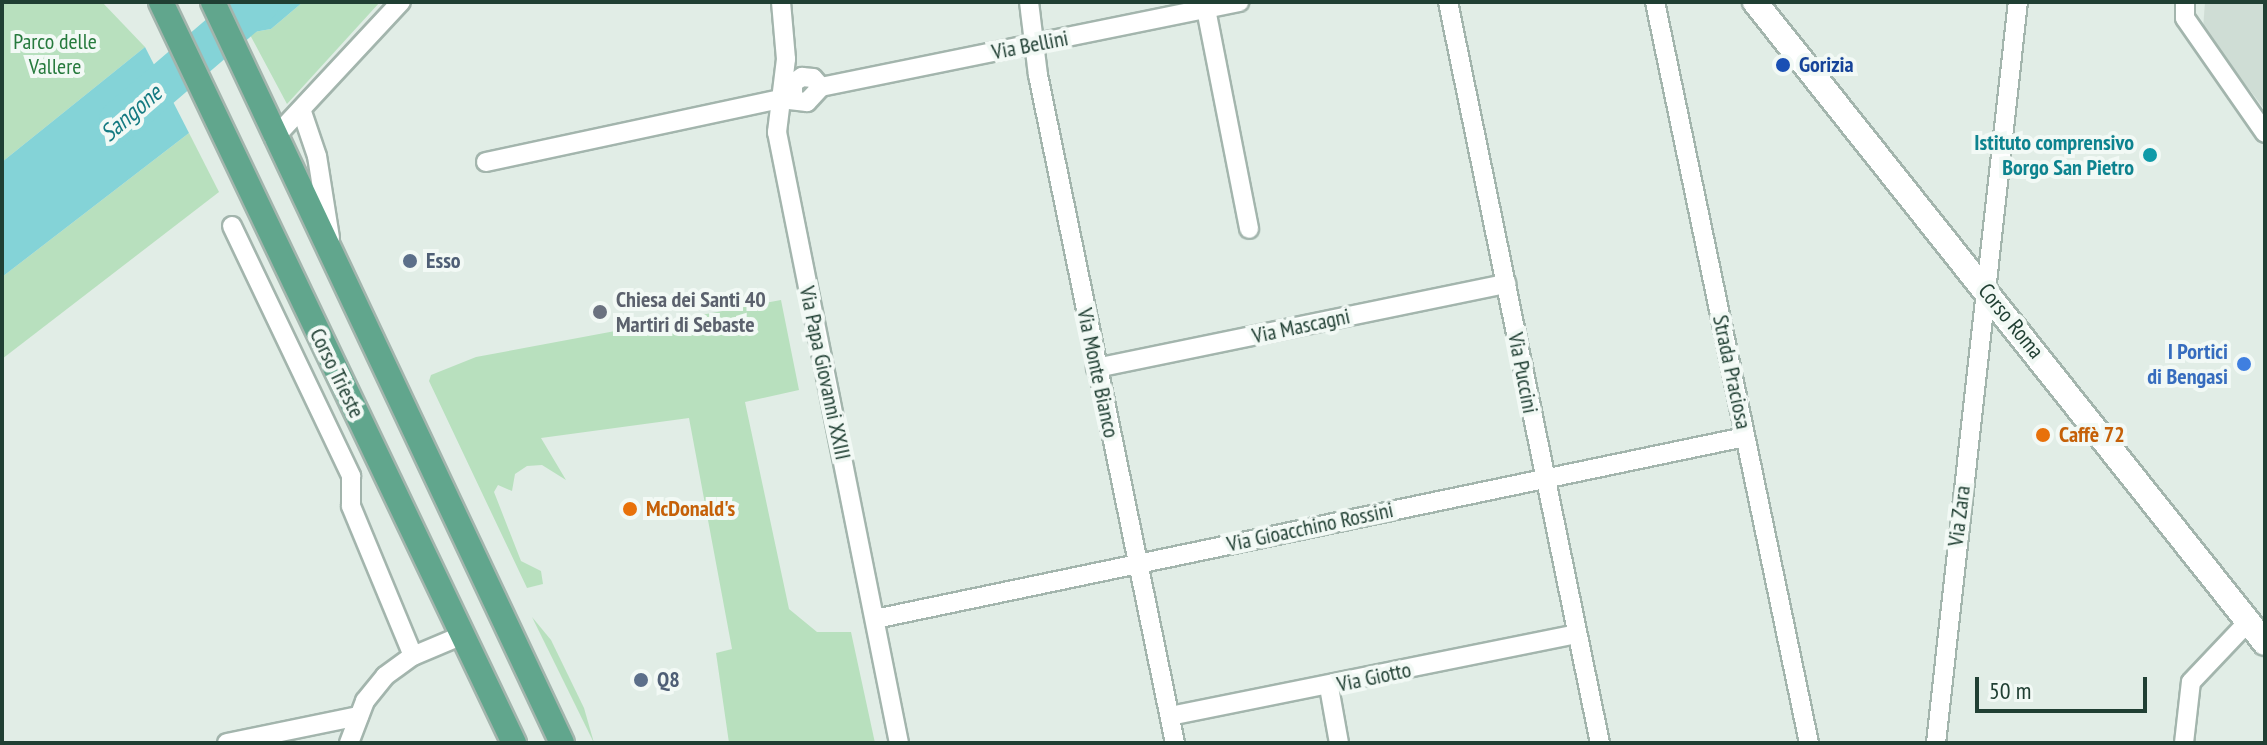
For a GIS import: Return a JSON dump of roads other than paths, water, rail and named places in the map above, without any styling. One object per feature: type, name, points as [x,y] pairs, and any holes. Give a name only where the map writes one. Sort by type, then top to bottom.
[{"type":"main road","name":"Corso Trieste","points":[[161,2],[514,743]]},
{"type":"main road","name":"Corso Trieste","points":[[213,2],[274,138],[562,743]]},
{"type":"street","points":[[274,138],[302,112],[401,2]]},
{"type":"street","name":"Via Papa Giovanni XXIII","points":[[781,2],[787,98],[777,132],[899,743]]},
{"type":"street","name":"Via Monte Bianco","points":[[1029,2],[1033,45],[1096,368],[1175,743]]},
{"type":"street","name":"Via Bellini","points":[[486,162],[787,98],[793,83],[802,77],[813,78],[821,87],[1239,2]]},
{"type":"street","name":"Via Puccini","points":[[1448,2],[1600,743]]},
{"type":"street","name":"Strada Praciosa","points":[[1655,2],[1809,743]]},
{"type":"street","name":"Corso Roma","points":[[1755,2],[2265,643]]},
{"type":"street","name":"Via Zara","points":[[1936,743],[2018,2]]},
{"type":"street","points":[[2185,2],[2185,18],[2265,133]]},
{"type":"street","points":[[1206,9],[1249,229]]},
{"type":"street","points":[[302,112],[317,156],[332,260]]},
{"type":"street","points":[[232,226],[351,476],[351,506],[413,656]]},
{"type":"street","name":"Via Mascagni","points":[[1096,368],[1506,284]]},
{"type":"street","name":"Via Gioacchino Rossini","points":[[875,619],[1745,437]]},
{"type":"street","points":[[2184,743],[2191,682],[2248,622]]},
{"type":"street","name":"Via Giotto","points":[[1170,716],[1329,687],[1577,634]]},
{"type":"street","points":[[349,743],[359,716],[385,676],[413,656],[463,635]]},
{"type":"street","points":[[1329,687],[1339,743]]},
{"type":"street","points":[[227,743],[359,716]]},
{"type":"water","points":[[234,2],[303,2],[271,29],[249,33]]},
{"type":"water","points":[[145,47],[189,133],[2,277],[2,162]]},
{"type":"waterway","name":"Sangone","points":[[120,121],[259,2]]},
{"type":"place","name":"Gorizia","points":[[1783,65]]},
{"type":"place","name":"Istituto comprensivo Borgo San Pietro","points":[[2150,155]]},
{"type":"place","name":"Esso","points":[[410,261]]},
{"type":"place","name":"Chiesa dei Santi 40 Martiri di Sebaste","points":[[600,312]]},
{"type":"place","name":"I Portici di Bengasi","points":[[2244,364]]},
{"type":"place","name":"Caffè 72","points":[[2043,435]]},
{"type":"place","name":"McDonald's","points":[[630,509]]},
{"type":"place","name":"Q8","points":[[641,680]]},
{"type":"park label","name":"Parco delle Vallere","points":[[55,54]]}]
